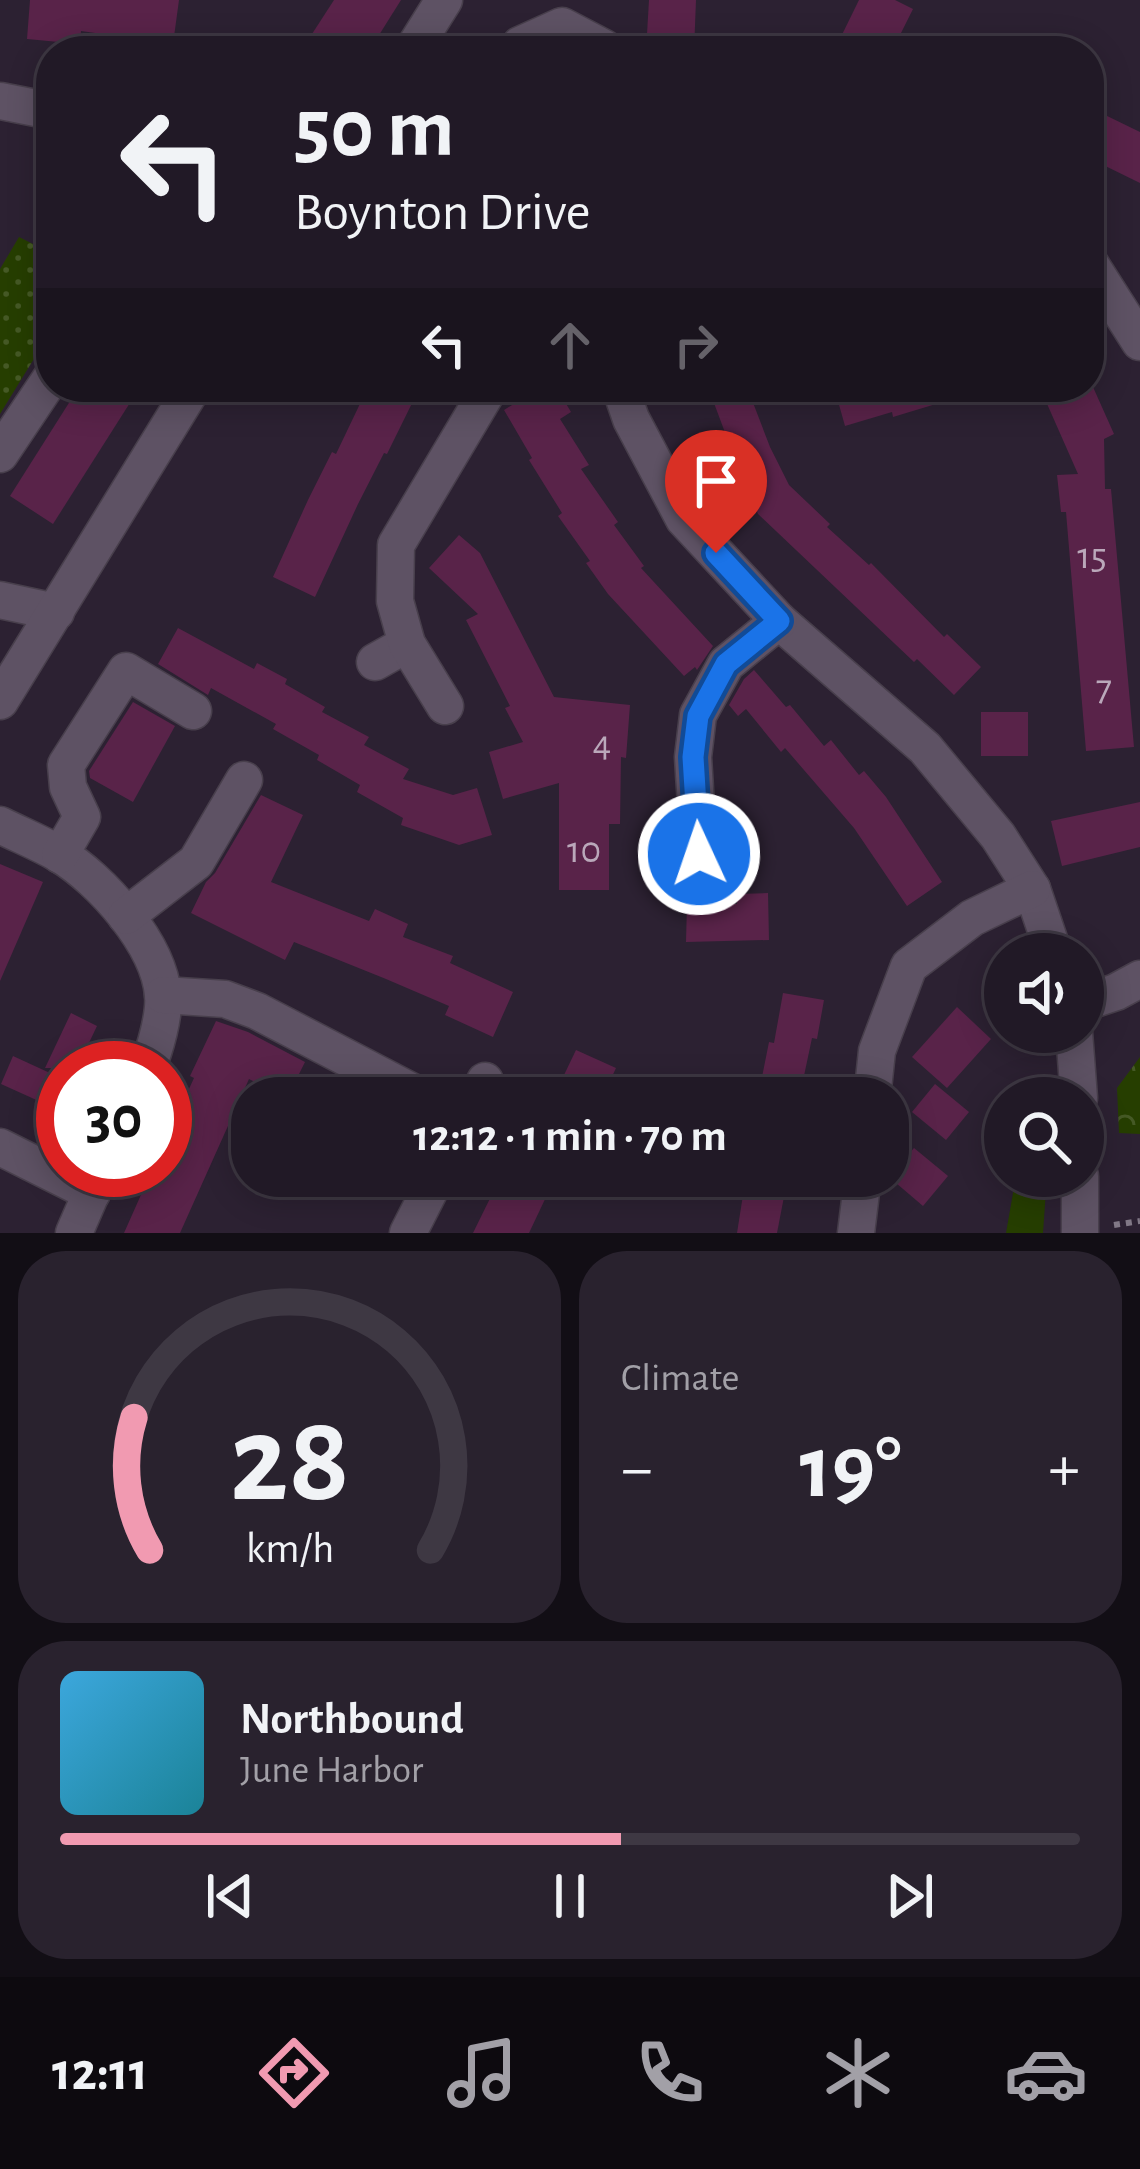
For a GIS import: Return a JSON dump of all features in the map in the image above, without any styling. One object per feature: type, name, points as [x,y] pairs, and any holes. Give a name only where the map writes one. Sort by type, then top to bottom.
[{"type":"street","points":[[421,36],[444,0]]},
{"type":"street","points":[[526,36],[555,0]]},
{"type":"street","points":[[542,36],[562,26],[581,36]]},
{"type":"street","points":[[0,101],[36,108]]},
{"type":"street","points":[[1104,286],[1140,342]]},
{"type":"street","points":[[0,454],[36,400]]},
{"type":"street","points":[[0,701],[184,402]]},
{"type":"street","points":[[446,706],[407,644],[395,601],[396,545],[481,402]]},
{"type":"street","points":[[625,402],[684,519],[779,621],[925,748],[998,836],[1032,889],[1047,933]]},
{"type":"street","points":[[0,600],[56,612]]},
{"type":"street","points":[[699,854],[693,757],[698,716],[726,664],[779,621]]},
{"type":"street","points":[[375,662],[407,644]]},
{"type":"street","points":[[60,855],[82,817],[68,787],[66,765],[126,671],[193,711]]},
{"type":"street","points":[[127,916],[196,862],[244,780]]},
{"type":"street","points":[[0,825],[60,855],[96,881],[127,916],[150,952],[163,995],[159,1041]]},
{"type":"street","points":[[875,1077],[878,1051],[909,966],[972,918],[1032,889]]},
{"type":"street","points":[[1104,996],[1140,979]]},
{"type":"street","points":[[163,995],[225,999],[384,1077]]},
{"type":"street","points":[[0,1147],[36,1160]]},
{"type":"street","points":[[74,1233],[90,1197]]},
{"type":"street","points":[[408,1233],[426,1197]]},
{"type":"street","points":[[856,1233],[860,1197]]},
{"type":"street","points":[[1080,1197],[1080,1233]]},
{"type":"green space","points":[[19,237],[36,246],[36,355],[0,414],[0,269]]},
{"type":"green space","points":[[1140,1057],[1140,1134],[1119,1133],[1117,1088]]},
{"type":"green space","points":[[1012,1197],[1046,1197],[1043,1233],[1006,1233]]},
{"type":"building","points":[[30,0],[179,0],[174,36],[81,31],[81,36],[27,39]]},
{"type":"building","points":[[334,0],[401,0],[378,36],[311,36]]},
{"type":"building","points":[[649,0],[696,0],[695,36],[647,36]]},
{"type":"building","points":[[859,0],[895,0],[913,9],[900,36],[841,36]]},
{"type":"building","points":[[1104,114],[1140,132],[1140,183],[1104,165]]},
{"type":"building","points":[[70,402],[130,402],[53,524],[10,496]]},
{"type":"building","points":[[361,402],[413,402],[315,597],[273,577],[332,452],[336,454]]},
{"type":"building","points":[[517,402],[565,402],[571,412],[560,419],[589,465],[581,469],[618,522],[614,525],[644,566],[641,568],[713,646],[697,670],[684,676],[608,594],[558,516],[562,513],[504,410]]},
{"type":"building","points":[[714,402],[753,402],[789,485],[830,524],[827,527],[981,667],[954,695],[758,514]]},
{"type":"building","points":[[838,402],[943,402],[893,417],[892,412],[845,426]]},
{"type":"building","points":[[1046,402],[1100,402],[1114,434],[1104,439],[1105,489],[1111,489],[1134,747],[1086,751],[1066,512],[1061,512],[1057,475],[1078,474]]},
{"type":"building","points":[[459,535],[480,553],[554,697],[630,705],[626,758],[621,757],[620,824],[609,824],[609,890],[559,890],[559,783],[503,799],[489,752],[523,742],[466,620],[478,614],[429,568]]},
{"type":"building","points":[[178,628],[254,669],[257,663],[287,679],[285,684],[325,707],[322,712],[369,737],[364,745],[409,769],[403,779],[453,795],[477,788],[492,835],[459,845],[401,825],[403,818],[357,792],[360,785],[273,729],[276,724],[211,688],[208,695],[158,664]]},
{"type":"building","points":[[754,670],[824,746],[831,740],[859,775],[864,771],[942,882],[907,906],[854,828],[785,748],[781,752],[746,709],[738,716],[729,705]]},
{"type":"building","points":[[133,702],[175,726],[133,802],[90,778],[89,771]]},
{"type":"building","points":[[981,712],[1028,712],[1028,756],[981,756]]},
{"type":"building","points":[[261,795],[303,815],[271,882],[369,921],[375,909],[408,924],[403,937],[453,956],[450,963],[513,992],[493,1037],[445,1015],[449,1006],[386,979],[294,942],[285,960],[191,913]]},
{"type":"building","points":[[1140,802],[1140,847],[1062,866],[1051,821]]},
{"type":"building","points":[[0,864],[43,882],[0,981]]},
{"type":"building","points":[[768,893],[769,940],[686,942],[687,903],[737,904],[737,894]]},
{"type":"building","points":[[783,993],[824,1000],[804,1077],[762,1077],[769,1042],[774,1043]]},
{"type":"building","points":[[957,1007],[984,1032],[984,1047],[947,1088],[912,1057]]},
{"type":"building","points":[[71,1013],[97,1026],[90,1041],[58,1041]]},
{"type":"building","points":[[216,1021],[305,1062],[298,1077],[231,1077],[231,1119],[180,1233],[124,1233],[140,1197],[192,1197],[192,1072]]},
{"type":"building","points":[[576,1050],[616,1068],[612,1077],[563,1077]]},
{"type":"building","points":[[13,1056],[36,1067],[36,1100],[1,1084]]},
{"type":"building","points":[[935,1084],[969,1112],[946,1140],[912,1112]]},
{"type":"building","points":[[914,1148],[948,1176],[923,1206],[909,1194],[909,1154]]},
{"type":"building","points":[[491,1197],[546,1197],[529,1233],[473,1233]]},
{"type":"building","points":[[743,1197],[784,1197],[777,1233],[737,1233]]},
{"type":"route","points":[[699,854],[693,757],[698,716],[726,664],[779,621],[716,553]]}]
